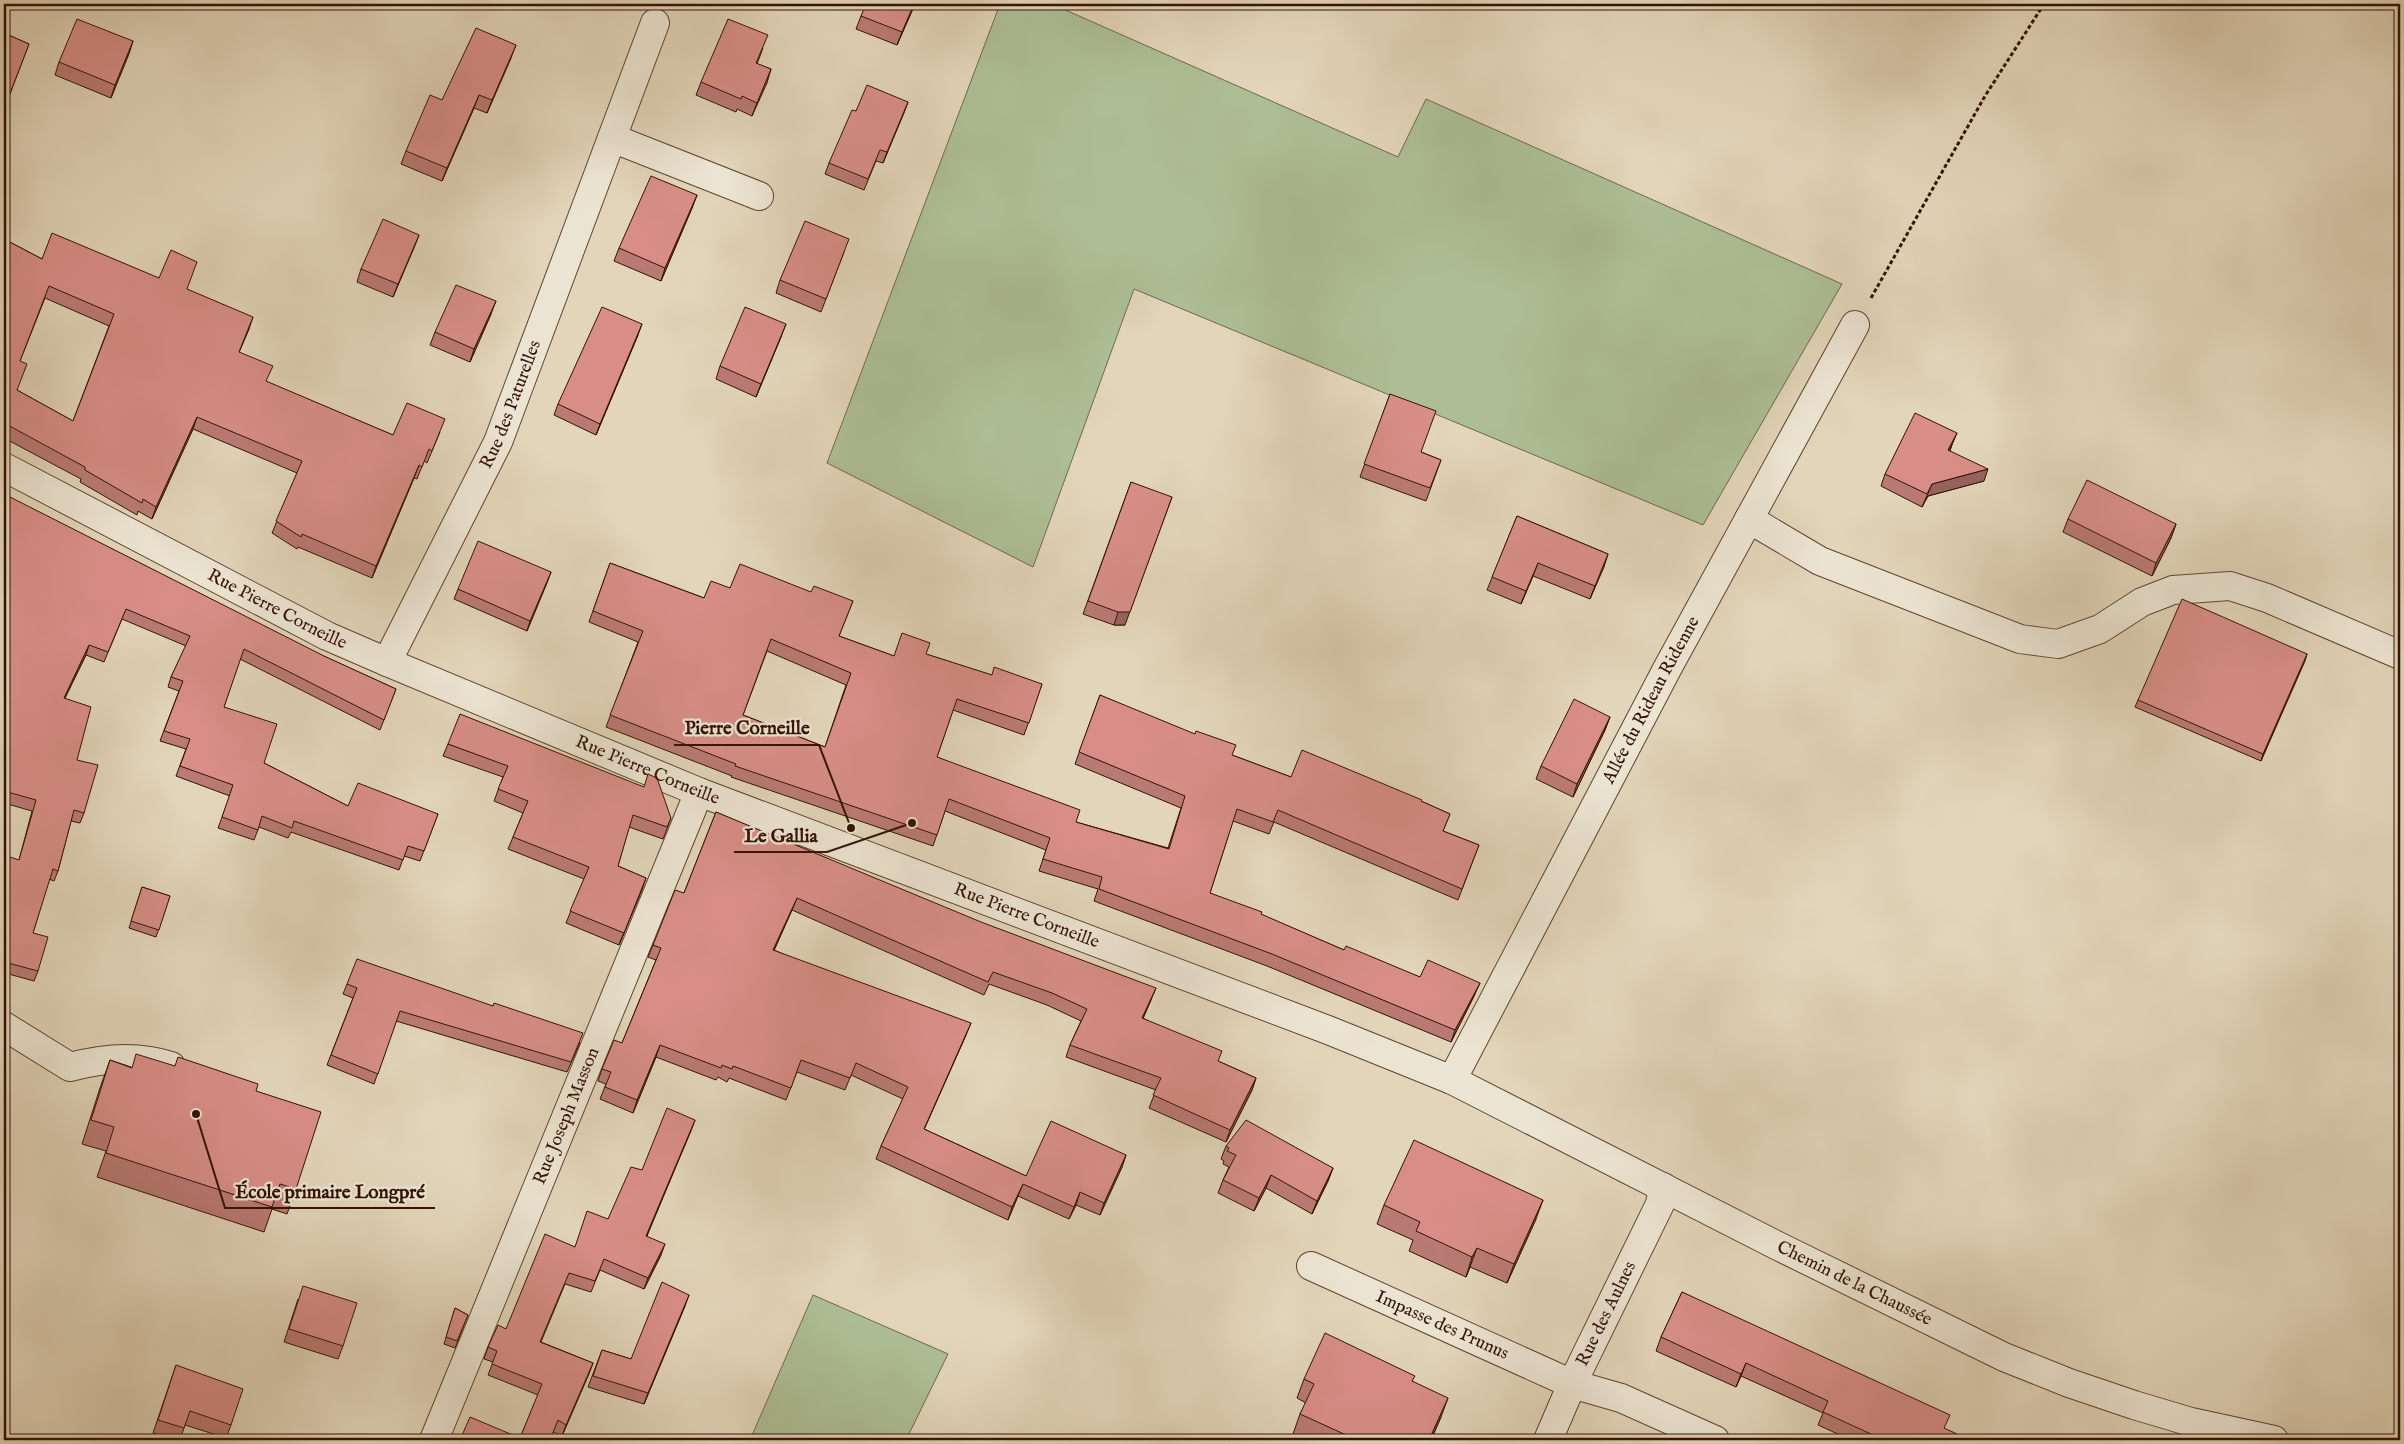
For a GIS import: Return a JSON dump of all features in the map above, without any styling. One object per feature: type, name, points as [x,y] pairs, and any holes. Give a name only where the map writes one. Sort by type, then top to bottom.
[{"type":"street","name":"Rue des Paturelles","points":[[387,662],[498,442],[656,23]]},
{"type":"street","points":[[612,138],[759,196]]},
{"type":"street","name":"Allée du Rideau Ridenne","points":[[1452,1080],[1667,669],[1856,325]]},
{"type":"street","name":"Rue Pierre Corneille","points":[[4,467],[327,636],[387,662],[699,792],[1328,1030],[1452,1080]]},
{"type":"street","points":[[1749,519],[1820,560],[2020,639],[2058,644],[2100,629],[2142,602],[2174,590],[2230,586],[2267,598],[2400,654]]},
{"type":"street","name":"Rue Joseph Masson","points":[[434,1440],[699,792]]},
{"type":"street","points":[[4,1026],[70,1067],[92,1061],[130,1058],[160,1062],[196,1074]]},
{"type":"street","name":"Chemin de la Chaussée","points":[[1452,1080],[1948,1331],[2004,1357],[2069,1383],[2134,1405],[2192,1422],[2274,1440]]},
{"type":"street","name":"Rue des Aulnes","points":[[1548,1440],[1572,1384],[1660,1204],[1664,1187]]},
{"type":"street","name":"Impasse des Prunus","points":[[1311,1266],[1572,1384],[1621,1398],[1715,1440]]},
{"type":"path","points":[[1856,325],[1985,96],[2044,4]]},
{"type":"green space","points":[[1000,4],[1052,4],[1398,157],[1426,99],[1842,284],[1703,525],[1134,289],[1033,567],[827,463]]},
{"type":"green space","points":[[813,1295],[948,1354],[906,1440],[750,1440]]},
{"type":"building","points":[[4,4],[8,4],[4,16]]},
{"type":"building","points":[[866,4],[914,4],[902,32],[861,16]]},
{"type":"building","points":[[77,19],[133,41],[115,85],[59,62]]},
{"type":"building","points":[[728,19],[768,35],[756,63],[771,69],[757,103],[742,96],[741,99],[701,82]]},
{"type":"building","points":[[476,28],[516,45],[492,100],[479,95],[447,168],[406,151],[430,95],[442,100]]},
{"type":"building","points":[[4,33],[29,44],[9,96],[4,94]]},
{"type":"building","points":[[867,85],[908,102],[887,152],[880,150],[868,179],[829,163],[852,110],[856,111]]},
{"type":"building","points":[[651,176],[697,195],[665,268],[619,248]]},
{"type":"building","points":[[383,219],[419,235],[398,284],[361,269]]},
{"type":"building","points":[[805,221],[849,239],[826,299],[780,280]]},
{"type":"building","points":[[52,233],[159,278],[171,250],[197,262],[187,289],[253,317],[239,352],[273,366],[266,381],[393,435],[407,403],[445,419],[432,451],[429,449],[422,467],[419,465],[376,566],[302,534],[301,537],[276,521],[302,461],[197,417],[156,507],[143,499],[142,503],[85,470],[85,467],[4,423],[4,239],[42,259]],"holes":[[[49,286],[114,314],[73,421],[17,390],[27,364],[20,361]]]},
{"type":"building","points":[[456,285],[496,301],[474,349],[435,332]]},
{"type":"building","points":[[602,307],[642,324],[600,424],[558,404]]},
{"type":"building","points":[[745,307],[786,324],[761,384],[720,366]]},
{"type":"building","points":[[1390,394],[1436,411],[1421,452],[1441,460],[1430,488],[1364,464]]},
{"type":"building","points":[[1915,413],[1957,433],[1948,450],[1988,469],[1932,484],[1927,494],[1885,474]]},
{"type":"building","points":[[2087,480],[2176,524],[2156,563],[2068,519]]},
{"type":"building","points":[[1131,482],[1172,497],[1130,612],[1118,612],[1088,601]]},
{"type":"building","points":[[10,497],[324,656],[396,689],[384,720],[244,649],[224,707],[277,724],[264,763],[348,806],[358,783],[438,814],[424,851],[408,846],[403,860],[294,821],[292,828],[262,816],[258,830],[222,817],[233,785],[180,766],[190,739],[164,731],[183,681],[171,677],[190,636],[126,609],[108,652],[89,645],[64,698],[91,707],[77,760],[98,765],[84,813],[74,810],[58,871],[53,869],[33,933],[48,937],[38,971],[8,963],[4,977],[4,855],[19,860],[36,800],[4,791],[4,511]]},
{"type":"building","points":[[1517,516],[1608,554],[1595,586],[1538,563],[1526,591],[1492,577]]},
{"type":"building","points":[[478,541],[551,572],[530,621],[458,589]]},
{"type":"building","points":[[610,563],[704,598],[711,581],[730,588],[740,564],[811,592],[814,586],[853,601],[839,636],[894,656],[902,633],[930,643],[926,654],[992,675],[994,667],[1042,684],[1029,723],[957,699],[937,757],[1080,810],[1076,822],[1169,849],[1185,796],[1079,752],[1100,695],[1195,734],[1196,731],[1236,745],[1232,755],[1291,777],[1302,750],[1422,800],[1450,814],[1443,831],[1479,845],[1462,889],[1278,810],[1273,822],[1237,809],[1210,893],[1262,912],[1261,914],[1344,950],[1346,946],[1420,977],[1428,960],[1480,983],[1455,1030],[1272,954],[1099,889],[1102,877],[1043,859],[1050,838],[949,799],[937,835],[735,766],[736,764],[610,715],[643,631],[593,611]],"holes":[[[771,639],[851,673],[825,747],[743,715]]]},
{"type":"building","points":[[2182,599],[2307,654],[2263,754],[2138,700]]},
{"type":"building","points":[[1574,699],[1610,717],[1577,784],[1541,766]]},
{"type":"building","points":[[460,714],[644,787],[648,774],[657,778],[671,818],[667,827],[633,815],[618,866],[646,878],[624,933],[570,911],[589,867],[513,837],[528,801],[498,789],[508,766],[448,744]]},
{"type":"building","points":[[716,812],[981,922],[1156,988],[1142,1018],[1222,1051],[1218,1061],[1256,1078],[1230,1130],[1153,1095],[1161,1078],[1070,1045],[1087,1009],[1052,993],[993,972],[988,982],[797,898],[773,950],[971,1023],[924,1129],[1026,1176],[1051,1121],[1126,1155],[1104,1203],[1080,1192],[1074,1207],[1023,1184],[1012,1207],[881,1146],[908,1087],[856,1063],[850,1078],[801,1060],[791,1088],[733,1066],[732,1069],[722,1065],[721,1068],[660,1045],[637,1100],[605,1087],[611,1072],[602,1069],[614,1040],[622,1043],[661,948],[653,945],[675,890],[684,893]]},
{"type":"building","points":[[142,887],[170,896],[159,930],[131,921]]},
{"type":"building","points":[[357,959],[493,1006],[494,1003],[583,1033],[571,1062],[400,1011],[378,1074],[331,1055],[357,988],[347,984]]},
{"type":"building","points":[[136,1054],[175,1066],[178,1057],[258,1084],[256,1091],[321,1112],[296,1189],[280,1184],[272,1207],[106,1153],[114,1127],[91,1120],[110,1060],[132,1068]]},
{"type":"building","points":[[667,1108],[695,1120],[646,1236],[665,1244],[648,1278],[604,1259],[595,1281],[569,1273],[540,1342],[593,1363],[566,1425],[558,1420],[550,1440],[460,1440],[470,1417],[520,1438],[542,1384],[492,1364],[497,1351],[488,1347],[498,1325],[506,1329],[545,1234],[575,1247],[587,1211],[608,1219],[631,1167],[642,1170]]},
{"type":"building","points":[[1246,1120],[1333,1168],[1317,1201],[1271,1175],[1259,1198],[1223,1180],[1236,1155],[1227,1151],[1229,1148],[1226,1146]]},
{"type":"building","points":[[1414,1140],[1543,1200],[1514,1264],[1477,1248],[1472,1257],[1416,1231],[1420,1222],[1384,1205]]},
{"type":"building","points":[[662,1282],[689,1295],[648,1393],[593,1376],[602,1350],[631,1359]]},
{"type":"building","points":[[303,1286],[357,1303],[343,1346],[289,1329]]},
{"type":"building","points":[[1682,1292],[1950,1415],[1944,1428],[1957,1434],[1954,1440],[1884,1440],[1823,1412],[1828,1401],[1746,1363],[1741,1374],[1661,1337]]},
{"type":"building","points":[[455,1308],[468,1315],[457,1341],[446,1337]]},
{"type":"building","points":[[1325,1333],[1415,1376],[1412,1381],[1448,1398],[1429,1440],[1357,1440],[1300,1414],[1314,1384],[1304,1379]]},
{"type":"building","points":[[176,1365],[243,1389],[231,1425],[190,1411],[184,1428],[158,1420]]},
{"type":"place","name":"Le Gallia","points":[[912,823]]},
{"type":"place","name":"Pierre Corneille","points":[[851,828]]},
{"type":"place","name":"École primaire Longpré","points":[[196,1114]]}]
